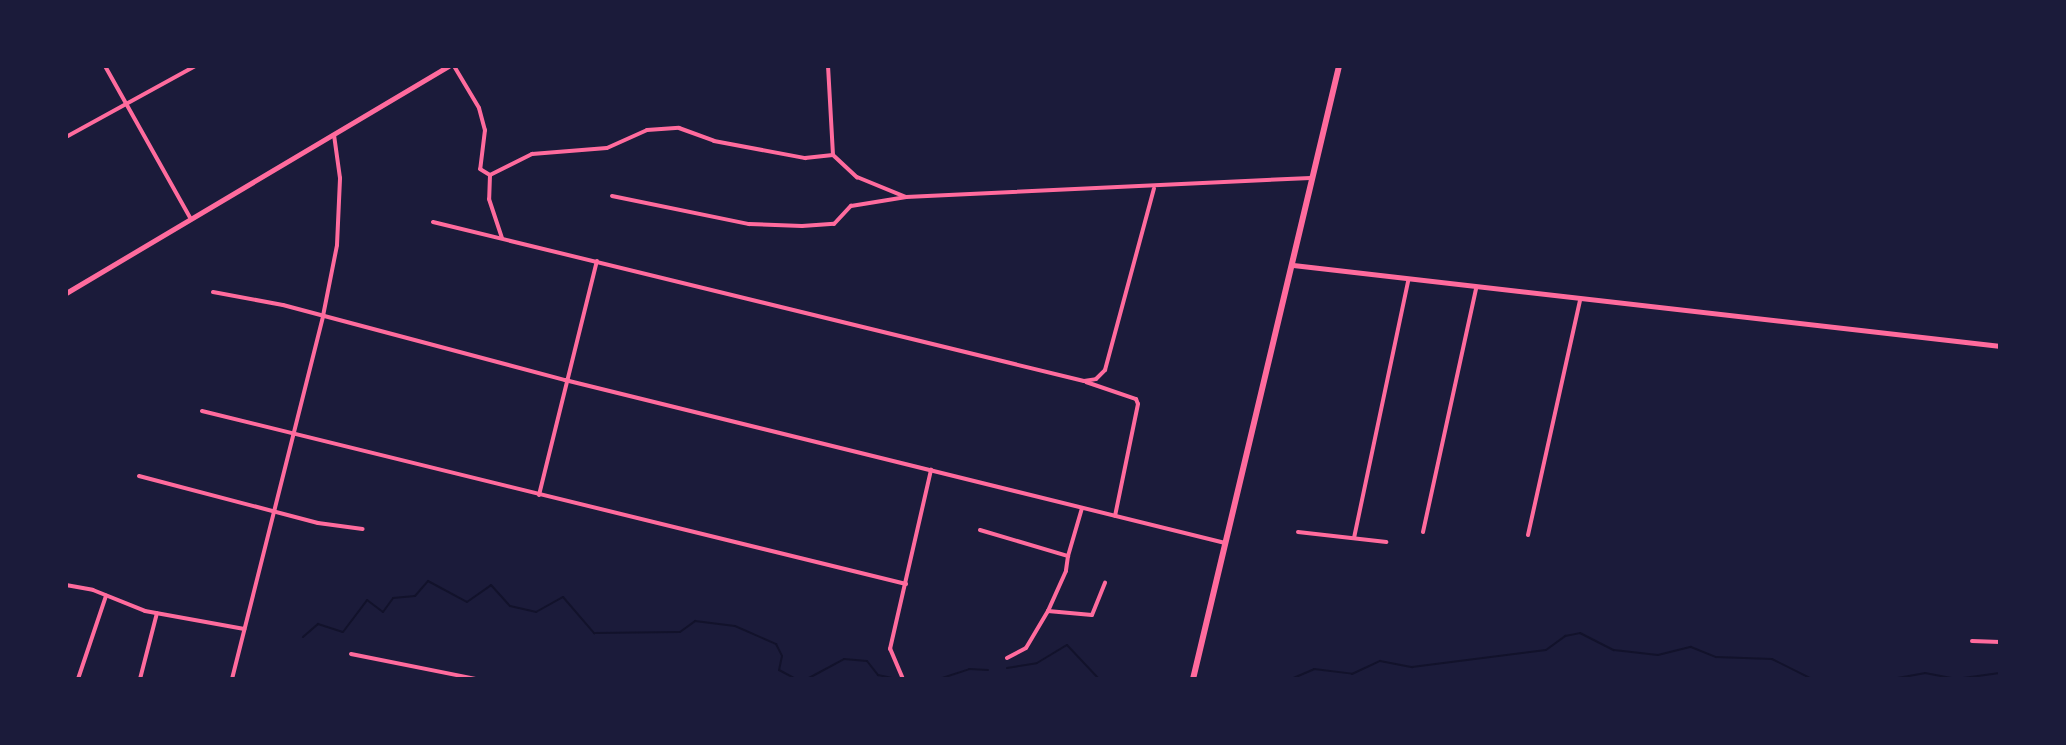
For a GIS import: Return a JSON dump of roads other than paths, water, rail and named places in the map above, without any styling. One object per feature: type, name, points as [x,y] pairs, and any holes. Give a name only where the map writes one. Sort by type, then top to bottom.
[{"type":"main road","points":[[1193,679],[1228,544],[1339,66]]},
{"type":"street","points":[[105,66],[191,219]]},
{"type":"street","points":[[66,137],[195,66]]},
{"type":"street","points":[[66,293],[451,66],[479,108],[485,130],[480,169],[490,175]]},
{"type":"street","points":[[828,66],[833,155],[857,177],[906,197]]},
{"type":"street","points":[[490,175],[532,154],[607,148],[647,130],[679,128],[714,141],[805,158],[833,155]]},
{"type":"street","points":[[232,679],[323,316],[339,213],[334,135]]},
{"type":"street","points":[[490,175],[489,199],[502,238]]},
{"type":"street","points":[[612,196],[749,224],[802,226],[834,224],[851,206],[906,197],[1154,188],[1313,178]]},
{"type":"street","points":[[1084,381],[1096,379],[1105,370],[1154,188]]},
{"type":"street","points":[[433,222],[1084,381],[1136,399],[1138,404],[1115,516]]},
{"type":"street","points":[[539,495],[565,380],[597,261]]},
{"type":"street","points":[[1293,265],[1476,289],[2000,346]]},
{"type":"street","points":[[1354,538],[1408,281]]},
{"type":"street","points":[[1423,532],[1476,289]]},
{"type":"street","points":[[213,292],[323,316],[565,380],[1228,544]]},
{"type":"street","points":[[1528,535],[1580,300]]},
{"type":"street","points":[[202,411],[906,584]]},
{"type":"street","points":[[903,679],[890,649],[931,470]]},
{"type":"street","points":[[139,476],[318,523],[363,529]]},
{"type":"street","points":[[1007,658],[1026,648],[1048,611],[1066,571],[1082,508]]},
{"type":"street","points":[[980,530],[1068,556]]},
{"type":"street","points":[[1298,532],[1386,542]]},
{"type":"street","points":[[1048,611],[1092,615],[1105,582]]},
{"type":"street","points":[[66,585],[157,613],[244,629]]},
{"type":"street","points":[[78,679],[106,596]]},
{"type":"street","points":[[140,679],[157,613]]},
{"type":"street","points":[[1972,641],[2000,642]]},
{"type":"street","points":[[351,654],[476,679]]},
{"type":"waterway","points":[[303,637],[318,624],[343,632],[367,600],[383,612],[393,598],[415,596],[428,581],[467,602],[491,585],[510,606],[536,612],[563,597],[594,633],[680,632],[695,621],[735,626],[776,644],[782,656],[779,670],[796,679]]},
{"type":"waterway","points":[[1291,679],[1314,669],[1352,674],[1380,661],[1412,667],[1546,650],[1565,636],[1580,633],[1614,650],[1658,655],[1691,647],[1716,657],[1772,659],[1812,679]]},
{"type":"waterway","points":[[1007,668],[1037,663],[1067,645],[1099,679]]},
{"type":"waterway","points":[[807,679],[844,659],[867,661],[878,675],[897,679]]},
{"type":"waterway","points":[[939,679],[969,669],[988,670]]},
{"type":"waterway","points":[[1892,679],[1925,673],[1956,679],[2000,673]]}]
